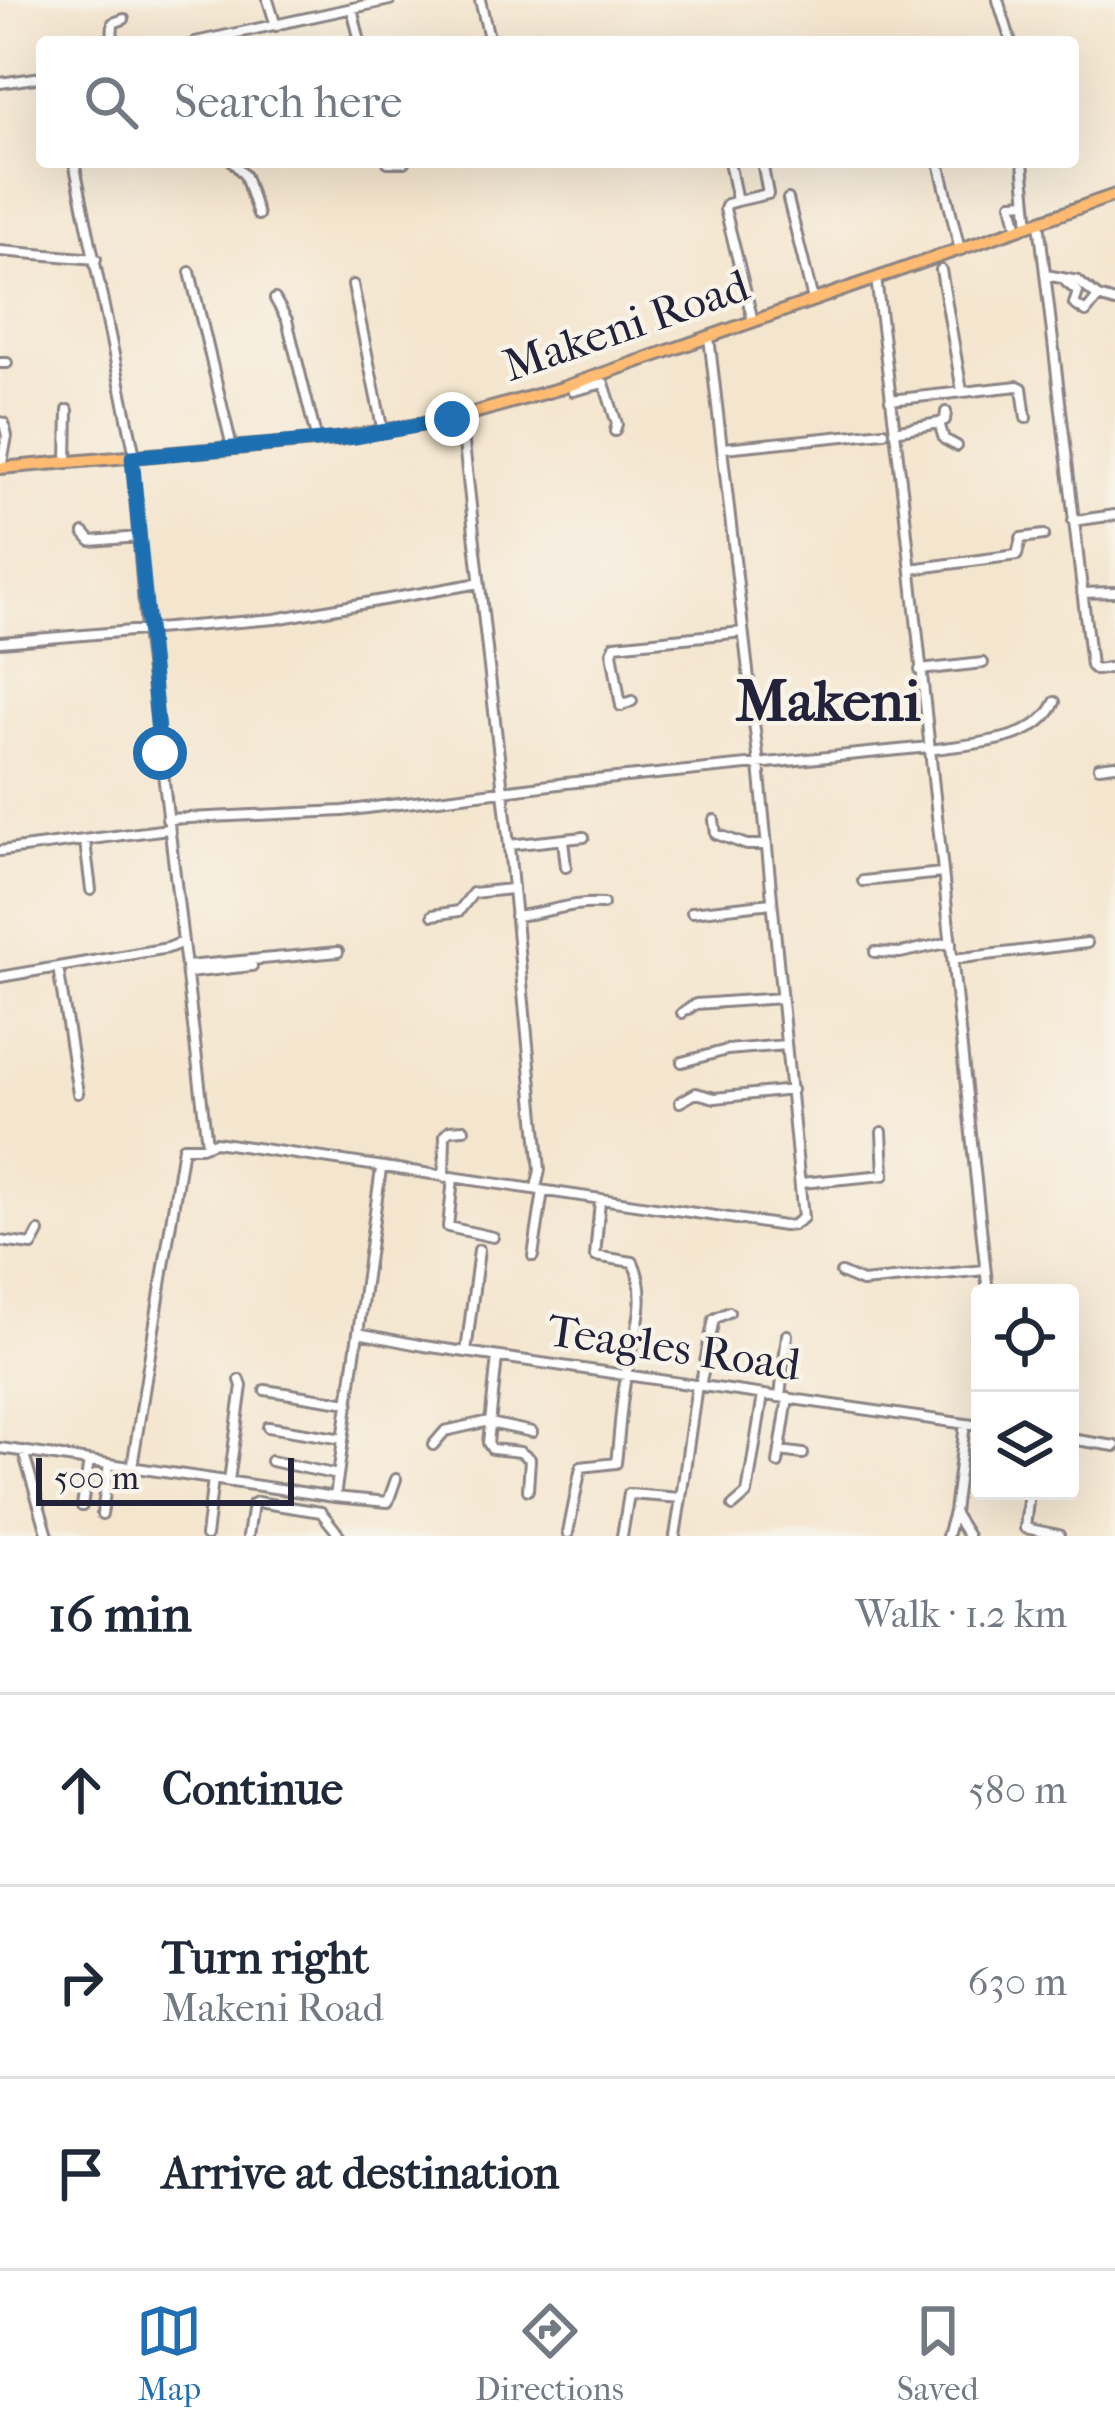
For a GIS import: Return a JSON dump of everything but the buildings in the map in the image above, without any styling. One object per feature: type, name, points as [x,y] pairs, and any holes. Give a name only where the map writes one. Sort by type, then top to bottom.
[{"type":"main road","name":"Makeni Road","points":[[1,468],[383,434],[461,417],[571,384],[1115,195]]},
{"type":"street","points":[[268,0],[276,26]]},
{"type":"street","points":[[225,36],[390,0]]},
{"type":"street","points":[[480,0],[489,36]]},
{"type":"street","points":[[998,0],[1009,36]]},
{"type":"street","points":[[352,8],[359,36]]},
{"type":"street","points":[[112,36],[113,23],[124,19]]},
{"type":"street","points":[[0,83],[36,80]]},
{"type":"street","points":[[75,168],[134,456],[146,630],[207,1144]]},
{"type":"street","points":[[238,168],[258,215]]},
{"type":"street","points":[[730,168],[737,201]]},
{"type":"street","points":[[753,321],[725,209],[727,204],[768,194],[763,168]]},
{"type":"street","points":[[940,168],[959,250]]},
{"type":"street","points":[[1024,168],[1029,226],[1046,275],[1091,666],[1115,668]]},
{"type":"street","points":[[788,200],[813,300]]},
{"type":"street","points":[[0,250],[96,259]]},
{"type":"street","points":[[941,269],[962,391]]},
{"type":"street","points":[[190,272],[232,449]]},
{"type":"street","points":[[1046,275],[1082,284],[1098,298],[1115,302]]},
{"type":"street","points":[[876,278],[890,400],[889,432],[911,569],[987,1284]]},
{"type":"street","points":[[1061,278],[1078,291],[1073,303],[1086,313],[1098,298]]},
{"type":"street","points":[[353,285],[383,434]]},
{"type":"street","points":[[275,299],[287,320],[317,441]]},
{"type":"street","points":[[132,1467],[179,1153],[185,1146],[207,1144],[794,1226],[803,1218],[759,765],[709,336]]},
{"type":"street","points":[[571,384],[573,391],[604,383],[617,423],[615,431]]},
{"type":"street","points":[[890,400],[1020,386],[1025,418]]},
{"type":"street","points":[[68,410],[68,461]]},
{"type":"street","points":[[724,448],[889,432],[939,423],[946,412]]},
{"type":"street","points":[[461,417],[540,1171],[532,1256]]},
{"type":"street","points":[[0,422],[7,431],[1,468]]},
{"type":"street","points":[[939,423],[944,439],[957,446]]},
{"type":"street","points":[[1073,521],[1115,515]]},
{"type":"street","points":[[84,533],[91,541],[139,537]]},
{"type":"street","points":[[911,569],[1017,555],[1022,538],[1044,535]]},
{"type":"street","points":[[0,642],[275,619],[479,583]]},
{"type":"street","points":[[1082,593],[1115,592]]},
{"type":"street","points":[[632,701],[621,706],[612,652],[615,645],[743,632]]},
{"type":"street","points":[[920,670],[982,663]]},
{"type":"street","points":[[0,851],[86,842],[167,824],[929,749],[996,739],[1038,726],[1055,702]]},
{"type":"street","points":[[1099,766],[1115,765]]},
{"type":"street","points":[[714,820],[716,834],[724,840],[766,845]]},
{"type":"street","points":[[508,845],[584,837]]},
{"type":"street","points":[[563,840],[566,867]]},
{"type":"street","points":[[86,842],[92,890]]},
{"type":"street","points":[[863,881],[942,873]]},
{"type":"street","points":[[433,915],[459,911],[473,893],[512,888]]},
{"type":"street","points":[[515,916],[554,912],[569,902],[603,904]]},
{"type":"street","points":[[692,912],[772,903]]},
{"type":"street","points":[[0,977],[168,949],[182,942]]},
{"type":"street","points":[[875,952],[900,953],[951,942]]},
{"type":"street","points":[[953,958],[1087,943]]},
{"type":"street","points":[[187,970],[338,952]]},
{"type":"street","points":[[187,970],[285,962]]},
{"type":"street","points":[[58,967],[78,1094]]},
{"type":"street","points":[[682,1012],[696,1004],[782,998]]},
{"type":"street","points":[[682,1062],[727,1050],[786,1045]]},
{"type":"street","points":[[680,1102],[696,1093],[715,1098],[791,1090]]},
{"type":"street","points":[[464,1129],[445,1135],[448,1227],[494,1237]]},
{"type":"street","points":[[801,1183],[884,1175],[882,1132]]},
{"type":"street","points":[[335,1497],[382,1168]]},
{"type":"street","points":[[568,1533],[581,1467],[616,1462],[643,1287],[633,1262],[594,1254],[600,1201]]},
{"type":"street","points":[[0,1241],[32,1245],[39,1232]]},
{"type":"street","points":[[466,1352],[479,1250]]},
{"type":"street","points":[[841,1273],[862,1282],[985,1270]]},
{"type":"street","points":[[675,1536],[698,1385],[715,1319],[729,1312]]},
{"type":"street","name":"Teagles Road","points":[[358,1333],[971,1425]]},
{"type":"street","points":[[778,1463],[787,1335]]},
{"type":"street","points":[[497,1356],[489,1447],[520,1452],[530,1459],[528,1490]]},
{"type":"street","points":[[229,1481],[240,1380]]},
{"type":"street","points":[[265,1390],[349,1403]]},
{"type":"street","points":[[733,1506],[747,1494],[763,1395]]},
{"type":"street","points":[[434,1445],[445,1431],[490,1422],[532,1432]]},
{"type":"street","points":[[947,1536],[965,1424]]},
{"type":"street","points":[[268,1427],[344,1439]]},
{"type":"street","points":[[1079,1440],[1115,1446]]},
{"type":"street","points":[[0,1448],[388,1502],[396,1479]]},
{"type":"street","points":[[23,1451],[48,1536]]},
{"type":"street","points":[[780,1451],[803,1454]]},
{"type":"street","points":[[82,1506],[89,1461]]},
{"type":"street","points":[[271,1461],[338,1474]]},
{"type":"street","points":[[102,1514],[109,1464]]},
{"type":"street","points":[[206,1536],[213,1479]]},
{"type":"street","points":[[622,1536],[629,1494],[681,1498]]},
{"type":"street","points":[[1028,1500],[1024,1528],[1059,1535]]},
{"type":"street","points":[[248,1536],[255,1502],[322,1512],[340,1536]]},
{"type":"street","points":[[954,1512],[968,1536]]},
{"type":"district","name":"Makeni","points":[[828,701]]},
{"type":"route","points":[[160,753],[132,457],[383,434],[452,419]]}]
